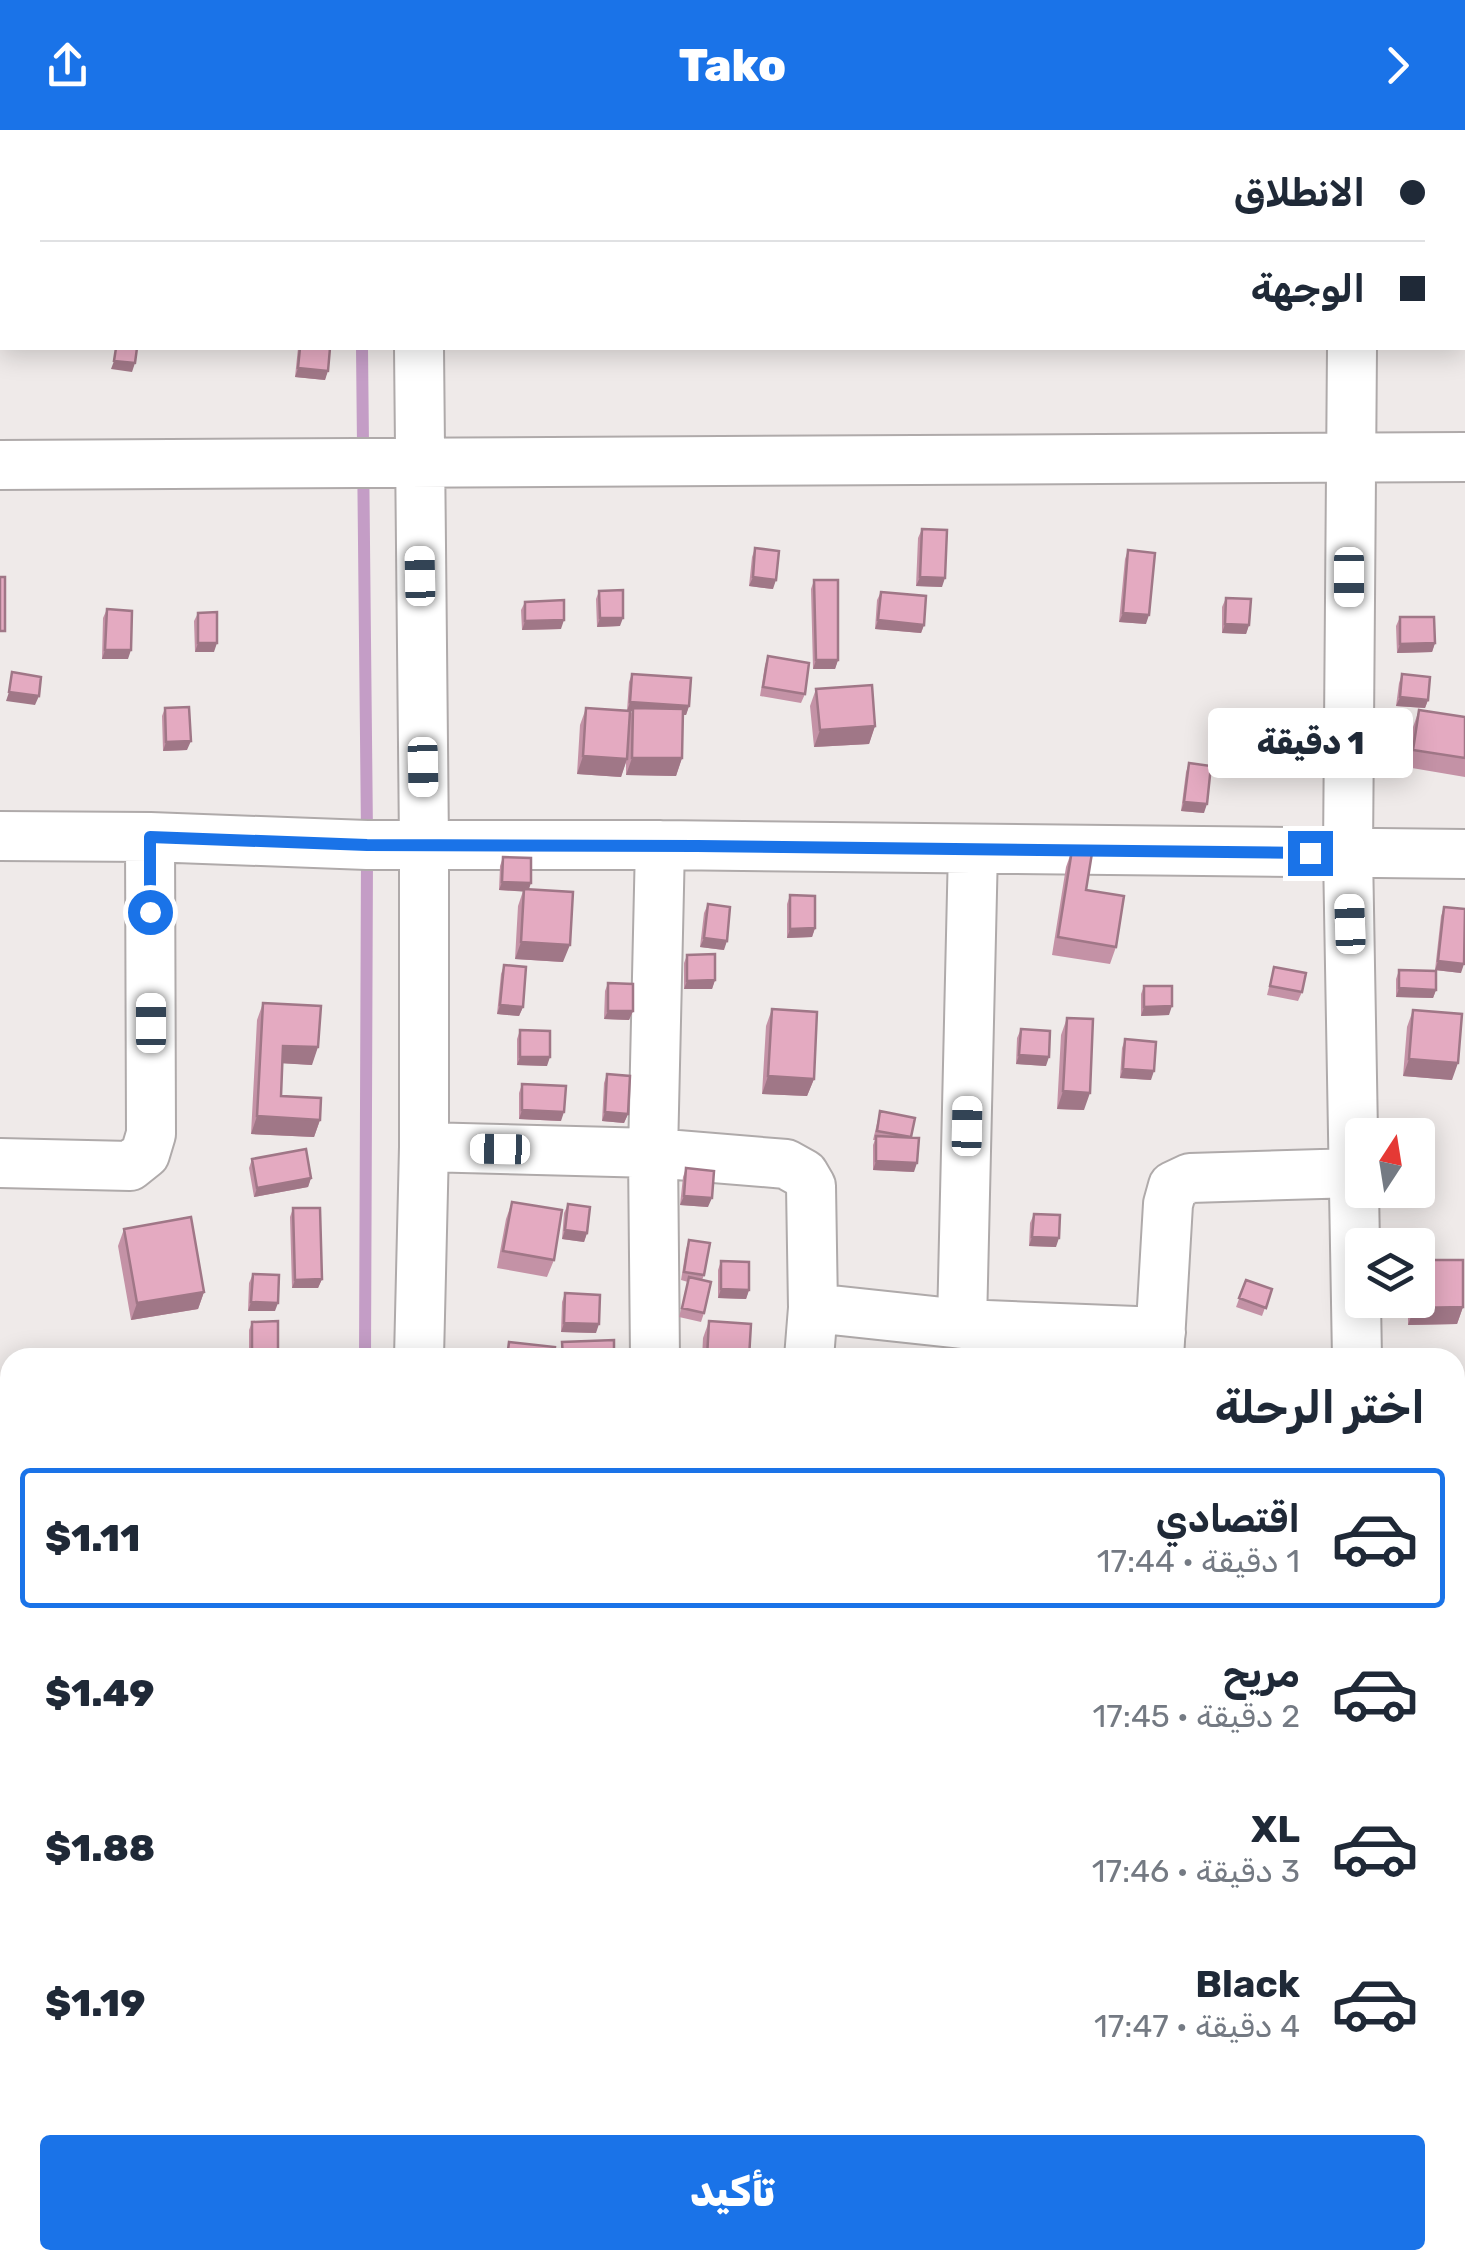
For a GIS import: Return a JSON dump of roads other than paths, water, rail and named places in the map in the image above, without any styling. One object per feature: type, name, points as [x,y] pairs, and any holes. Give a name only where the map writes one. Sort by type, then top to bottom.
[{"type":"street","points":[[419,350],[424,844],[419,1348]]},
{"type":"street","points":[[1352,350],[1348,853],[1355,1118]]},
{"type":"street","points":[[0,465],[1465,457]]},
{"type":"street","points":[[0,836],[367,845],[1465,854]]},
{"type":"street","points":[[0,1164],[130,1166],[145,1154],[151,1134],[150,837]]},
{"type":"street","points":[[655,1348],[660,845]]},
{"type":"street","points":[[962,1324],[973,850]]},
{"type":"street","points":[[424,1147],[654,1152],[786,1164],[804,1174],[811,1186],[810,1348]]},
{"type":"street","points":[[813,1308],[1160,1345],[1168,1204],[1174,1186],[1190,1178],[1345,1174]]},
{"type":"street","points":[[1356,1208],[1357,1348]]},
{"type":"waterway","points":[[362,350],[367,835]]},
{"type":"waterway","points":[[365,1348],[367,855]]}]
